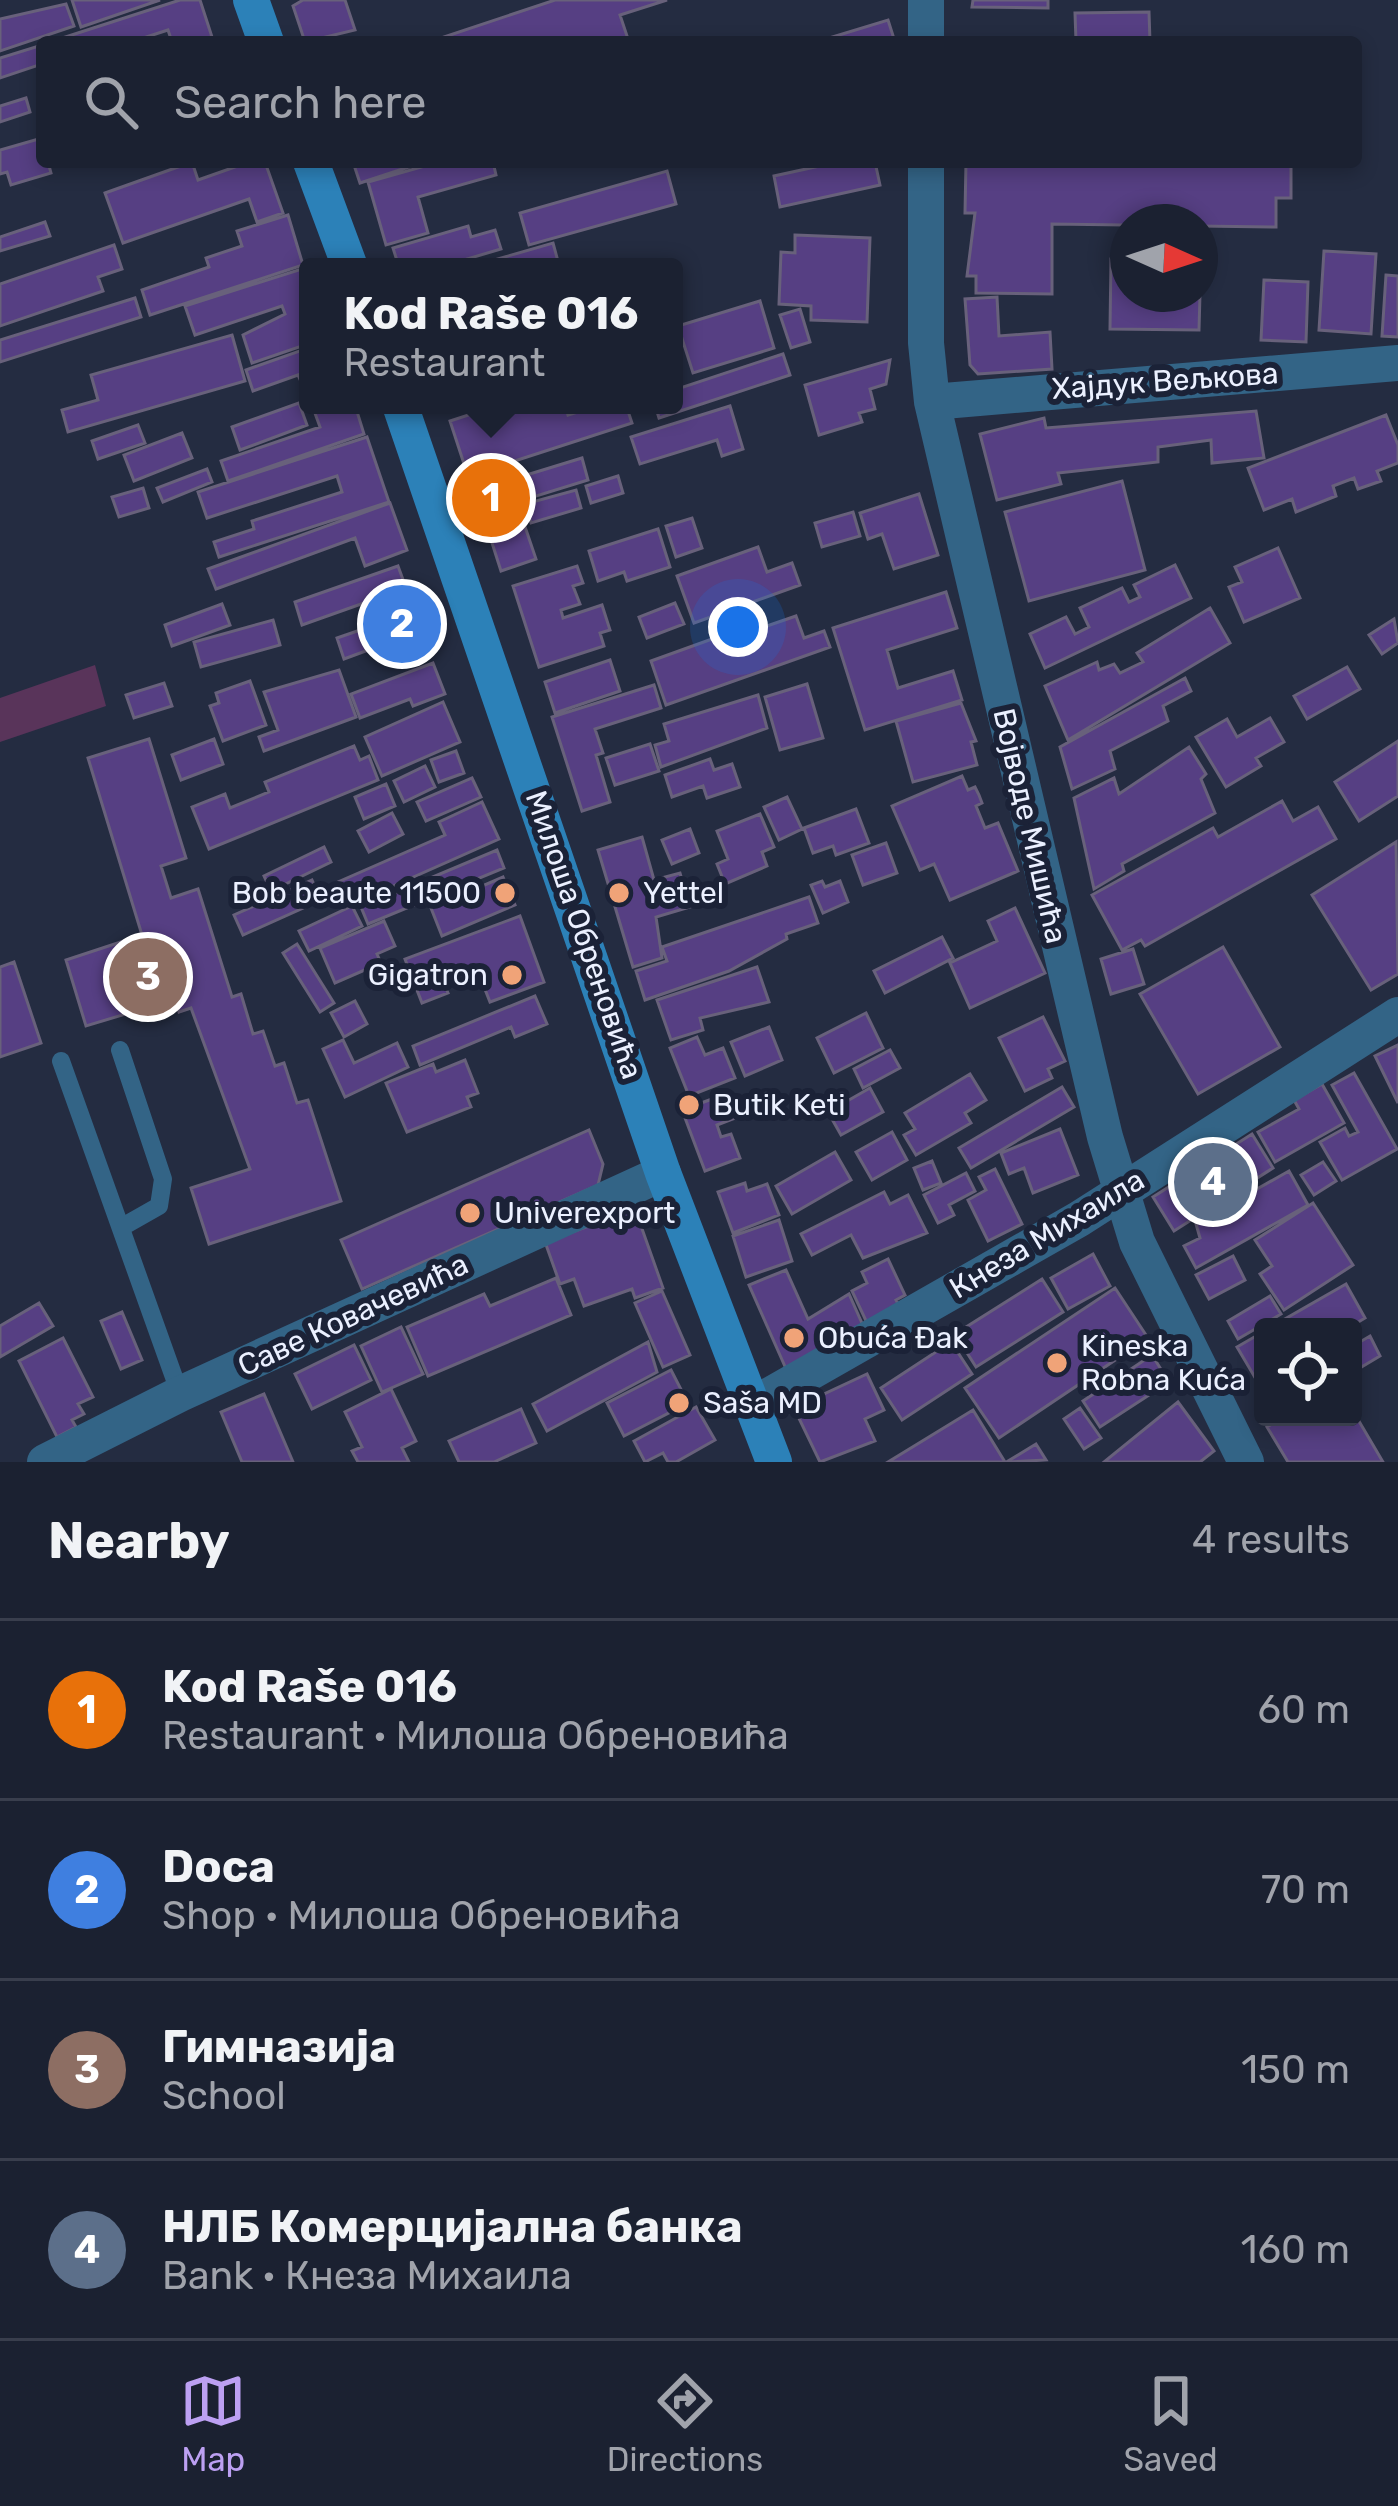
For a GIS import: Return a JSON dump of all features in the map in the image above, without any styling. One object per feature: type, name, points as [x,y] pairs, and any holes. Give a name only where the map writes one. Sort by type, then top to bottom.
[{"type":"street","points":[[250,0],[264,36]]},
{"type":"street","points":[[926,0],[926,36]]},
{"type":"street","points":[[313,168],[347,258]]},
{"type":"street","name":"Војводе Мишића","points":[[926,168],[926,343],[932,402],[1119,1194],[1137,1242],[1246,1462]]},
{"type":"street","name":"Хајдук Вељкова","points":[[932,402],[1398,363]]},
{"type":"street","name":"Милоша Обреновића","points":[[403,414],[663,1173],[774,1462]]},
{"type":"street","name":"Кнеза Михаила","points":[[751,1406],[1119,1194],[1398,1015]]},
{"type":"street","name":"Саве Ковачевића","points":[[45,1462],[180,1394],[663,1173]]},
{"type":"lane","points":[[120,1050],[163,1179],[159,1206],[122,1227]]},
{"type":"lane","points":[[62,1061],[180,1394]]},
{"type":"shaded area","points":[[95,665],[106,706],[0,742],[0,698]]},
{"type":"building","points":[[72,0],[160,0],[81,27]]},
{"type":"building","points":[[180,0],[200,0],[212,36],[170,36],[168,30],[150,36],[69,36]]},
{"type":"building","points":[[303,0],[345,0],[355,30],[303,36],[293,6]]},
{"type":"building","points":[[555,0],[667,0],[620,15],[627,36],[447,36]]},
{"type":"building","points":[[973,0],[1048,0],[1048,8],[972,7]]},
{"type":"building","points":[[66,4],[74,26],[0,51],[0,19]]},
{"type":"building","points":[[1149,12],[1150,36],[1076,36],[1075,13]]},
{"type":"building","points":[[888,20],[893,36],[836,36]]},
{"type":"building","points":[[36,47],[36,66],[0,78],[0,58]]},
{"type":"building","points":[[26,98],[30,112],[0,122],[0,106]]},
{"type":"building","points":[[36,140],[36,168],[50,168],[51,173],[11,185],[7,172],[0,174],[0,150]]},
{"type":"building","points":[[175,168],[194,168],[198,180],[232,168],[267,168],[283,213],[257,222],[249,199],[123,243],[105,193]]},
{"type":"building","points":[[355,168],[406,168],[360,183]]},
{"type":"building","points":[[418,168],[494,168],[496,175],[418,197],[428,233],[386,245],[368,182]]},
{"type":"building","points":[[811,168],[876,168],[880,185],[780,207],[774,176]]},
{"type":"building","points":[[966,168],[1291,168],[1291,198],[1276,198],[1276,227],[1218,226],[1218,204],[1110,204],[1110,225],[1052,224],[1052,294],[976,293],[976,276],[967,276],[975,213],[965,213]]},
{"type":"building","points":[[667,171],[676,204],[529,245],[520,213]]},
{"type":"building","points":[[288,215],[299,266],[150,315],[142,290],[209,267],[206,258],[242,246],[237,231]]},
{"type":"building","points":[[45,222],[50,236],[0,251],[0,237]]},
{"type":"building","points":[[468,226],[471,237],[495,230],[501,249],[470,258],[396,258],[393,248]]},
{"type":"building","points":[[795,235],[870,238],[867,322],[811,320],[811,306],[779,304],[781,252],[795,253]]},
{"type":"building","points":[[553,243],[557,258],[501,258]]},
{"type":"building","points":[[114,245],[122,269],[98,277],[103,291],[0,326],[0,284]]},
{"type":"building","points":[[1324,251],[1376,254],[1371,334],[1319,330]]},
{"type":"building","points":[[299,270],[299,347],[252,363],[243,335],[285,314],[282,306],[195,335],[185,306]]},
{"type":"building","points":[[1386,275],[1398,276],[1398,337],[1382,336]]},
{"type":"building","points":[[1264,280],[1308,282],[1306,342],[1261,340]]},
{"type":"building","points":[[997,297],[999,336],[1050,332],[1052,369],[978,374],[970,365],[965,299]]},
{"type":"building","points":[[135,298],[141,317],[0,362],[0,340]]},
{"type":"building","points":[[760,301],[774,348],[693,373],[683,324]]},
{"type":"building","points":[[800,309],[810,342],[791,348],[780,315]]},
{"type":"building","points":[[1110,312],[1200,312],[1199,330],[1110,329]]},
{"type":"building","points":[[232,335],[245,381],[68,432],[62,410],[98,400],[91,375]]},
{"type":"building","points":[[299,351],[299,377],[253,391],[246,370]]},
{"type":"building","points":[[783,354],[790,375],[683,410],[683,387]]},
{"type":"building","points":[[890,360],[886,384],[870,389],[875,409],[859,413],[862,422],[819,435],[805,385]]},
{"type":"building","points":[[299,403],[299,414],[307,425],[240,450],[232,427]]},
{"type":"building","points":[[730,406],[743,449],[722,456],[717,440],[640,464],[631,437]]},
{"type":"building","points":[[1256,411],[1264,458],[1212,463],[1211,440],[1158,447],[1158,462],[1058,473],[1061,484],[997,500],[980,434],[1044,418],[1046,428]]},
{"type":"building","points":[[315,414],[358,414],[364,434],[228,481],[221,461],[320,427]]},
{"type":"building","points":[[471,414],[629,414],[632,423],[468,476],[450,421]]},
{"type":"building","points":[[1386,415],[1398,445],[1398,463],[1377,471],[1381,481],[1358,489],[1354,478],[1333,486],[1336,496],[1296,512],[1292,499],[1264,510],[1248,468]]},
{"type":"building","points":[[138,425],[145,443],[98,459],[92,441]]},
{"type":"building","points":[[182,433],[192,458],[134,481],[124,455]]},
{"type":"building","points":[[367,437],[389,502],[219,557],[214,542],[254,529],[252,521],[342,492],[337,476],[207,518],[198,492]]},
{"type":"building","points":[[582,458],[588,480],[517,502],[510,480]]},
{"type":"building","points":[[207,469],[212,482],[163,502],[157,488]]},
{"type":"building","points":[[618,476],[623,493],[591,503],[586,486]]},
{"type":"building","points":[[504,479],[513,506],[479,517],[470,490]]},
{"type":"building","points":[[1122,481],[1145,570],[1029,601],[1005,512]]},
{"type":"building","points":[[143,488],[149,508],[119,517],[112,497]]},
{"type":"building","points":[[576,490],[581,508],[531,523],[525,504]]},
{"type":"building","points":[[919,494],[938,555],[894,569],[882,534],[868,539],[860,513]]},
{"type":"building","points":[[390,503],[407,550],[365,566],[355,538],[216,589],[208,569]]},
{"type":"building","points":[[519,509],[536,559],[501,571],[485,521]]},
{"type":"building","points":[[853,512],[860,536],[822,547],[815,523]]},
{"type":"building","points":[[692,518],[702,548],[676,557],[666,526]]},
{"type":"building","points":[[658,529],[670,567],[627,581],[624,572],[598,581],[589,551]]},
{"type":"building","points":[[758,547],[767,572],[792,563],[800,585],[694,623],[677,576]]},
{"type":"building","points":[[1278,548],[1300,598],[1244,622],[1229,587],[1242,582],[1235,567]]},
{"type":"building","points":[[1175,565],[1191,598],[1045,668],[1030,634],[1066,617],[1075,634],[1089,627],[1080,608],[1122,588],[1129,602],[1140,597],[1134,585]]},
{"type":"building","points":[[398,566],[409,596],[381,607],[378,598],[302,625],[295,602]]},
{"type":"building","points":[[577,566],[583,583],[573,586],[580,604],[561,610],[563,618],[602,605],[610,630],[600,633],[604,646],[539,667],[513,586]]},
{"type":"building","points":[[946,592],[957,628],[887,650],[898,688],[953,671],[962,700],[865,730],[833,628]]},
{"type":"building","points":[[675,603],[684,624],[647,638],[639,617]]},
{"type":"building","points":[[222,604],[230,625],[172,646],[165,625]]},
{"type":"building","points":[[1210,608],[1230,643],[1068,740],[1045,686],[1097,662],[1099,670],[1114,664],[1120,673],[1143,662],[1137,653]]},
{"type":"building","points":[[421,609],[432,642],[403,652],[398,639],[344,659],[337,638]]},
{"type":"building","points":[[796,616],[804,638],[824,631],[830,647],[666,705],[651,661],[762,621],[764,627]]},
{"type":"building","points":[[1394,619],[1398,643],[1382,654],[1369,635]]},
{"type":"building","points":[[273,620],[280,645],[201,667],[194,642]]},
{"type":"building","points":[[610,660],[620,691],[555,713],[545,682]]},
{"type":"building","points":[[433,663],[445,694],[413,706],[410,699],[360,718],[351,694]]},
{"type":"building","points":[[1347,667],[1360,689],[1307,719],[1294,696]]},
{"type":"building","points":[[339,670],[356,717],[264,751],[259,737],[278,730],[264,692]]},
{"type":"building","points":[[1185,678],[1191,691],[1163,706],[1168,721],[1110,751],[1115,769],[1072,789],[1060,747]]},
{"type":"building","points":[[250,681],[266,725],[223,741],[210,706],[219,703],[216,693]]},
{"type":"building","points":[[164,683],[172,706],[134,718],[126,695]]},
{"type":"building","points":[[807,684],[823,738],[780,750],[765,697]]},
{"type":"building","points":[[654,685],[661,708],[595,729],[603,753],[596,755],[610,802],[582,811],[552,717]]},
{"type":"building","points":[[758,695],[767,728],[661,767],[655,745],[669,741],[664,724]]},
{"type":"building","points":[[443,702],[460,742],[382,776],[365,737]]},
{"type":"building","points":[[961,703],[976,741],[971,742],[977,765],[913,782],[896,721]]},
{"type":"building","points":[[1270,718],[1284,742],[1256,758],[1261,766],[1226,787],[1196,737],[1227,719],[1237,737]]},
{"type":"building","points":[[149,739],[186,858],[161,866],[171,898],[198,889],[232,997],[241,994],[253,1034],[263,1031],[275,1066],[284,1063],[297,1103],[308,1100],[341,1201],[209,1244],[191,1188],[250,1169],[191,1008],[179,1012],[175,999],[86,1026],[66,960],[142,935],[88,758]]},
{"type":"building","points":[[214,739],[223,764],[181,780],[172,755]]},
{"type":"building","points":[[1398,741],[1398,796],[1359,821],[1335,782]]},
{"type":"building","points":[[650,744],[659,771],[615,785],[606,758]]},
{"type":"building","points":[[354,746],[360,760],[369,756],[378,780],[209,849],[192,807],[225,794],[230,808],[269,792],[265,782]]},
{"type":"building","points":[[1189,747],[1206,774],[1201,779],[1215,813],[1122,864],[1124,871],[1094,889],[1074,798],[1114,778],[1119,794]]},
{"type":"building","points":[[456,751],[464,773],[439,782],[431,760]]},
{"type":"building","points":[[710,759],[714,770],[732,764],[740,787],[707,798],[703,786],[672,797],[665,775]]},
{"type":"building","points":[[425,766],[435,787],[404,802],[394,781]]},
{"type":"building","points":[[962,776],[968,790],[975,787],[979,795],[982,803],[976,806],[985,828],[998,823],[1018,871],[950,900],[934,864],[920,870],[892,806]]},
{"type":"building","points":[[472,778],[481,797],[426,821],[417,802]]},
{"type":"building","points":[[386,784],[395,806],[364,819],[355,797]]},
{"type":"building","points":[[787,797],[802,829],[779,840],[764,807]]},
{"type":"building","points":[[1282,801],[1293,821],[1318,807],[1336,839],[1145,946],[1141,940],[1122,950],[1092,895],[1213,828],[1218,837]]},
{"type":"building","points":[[482,802],[499,839],[348,906],[338,882],[445,835],[439,822]]},
{"type":"building","points":[[856,809],[869,843],[836,855],[833,846],[813,853],[804,828]]},
{"type":"building","points":[[392,813],[403,834],[369,852],[358,831]]},
{"type":"building","points":[[760,814],[774,847],[762,852],[767,866],[725,884],[717,864],[728,859],[717,831]]},
{"type":"building","points":[[690,829],[699,853],[672,864],[662,840]]},
{"type":"building","points":[[642,837],[654,880],[680,873],[690,907],[656,917],[662,958],[633,967],[598,850]]},
{"type":"building","points":[[1396,842],[1398,974],[1371,990],[1312,895]]},
{"type":"building","points":[[886,843],[897,873],[863,885],[852,855]]},
{"type":"building","points":[[324,847],[331,862],[271,891],[264,876]]},
{"type":"building","points":[[497,850],[504,868],[368,924],[361,907]]},
{"type":"building","points":[[503,877],[515,905],[442,936],[431,908]]},
{"type":"building","points":[[312,880],[321,900],[243,935],[234,915]]},
{"type":"building","points":[[822,881],[825,887],[840,881],[848,902],[823,913],[811,885]]},
{"type":"building","points":[[809,897],[818,923],[786,934],[787,939],[729,971],[645,1000],[636,971],[667,961],[662,947]]},
{"type":"building","points":[[352,906],[362,926],[309,951],[299,931]]},
{"type":"building","points":[[1015,908],[1045,973],[970,1008],[950,963],[997,941],[988,921]]},
{"type":"building","points":[[520,916],[544,982],[490,1002],[477,969],[443,982],[448,993],[422,1003],[405,959]]},
{"type":"building","points":[[384,921],[395,946],[377,954],[381,963],[335,983],[320,948]]},
{"type":"building","points":[[942,937],[953,958],[885,993],[874,971]]},
{"type":"building","points":[[297,944],[334,1003],[320,1012],[283,953]]},
{"type":"building","points":[[1223,947],[1280,1047],[1198,1094],[1140,994]]},
{"type":"building","points":[[1133,949],[1144,984],[1111,994],[1101,959]]},
{"type":"building","points":[[14,962],[41,1043],[0,1057],[0,967]]},
{"type":"building","points":[[757,967],[769,1002],[700,1018],[703,1030],[671,1040],[657,1000]]},
{"type":"building","points":[[535,996],[547,1024],[515,1037],[511,1027],[420,1065],[413,1046]]},
{"type":"building","points":[[355,1001],[367,1024],[344,1037],[331,1013]]},
{"type":"building","points":[[866,1013],[883,1048],[834,1073],[817,1038]]},
{"type":"building","points":[[1043,1017],[1065,1061],[1048,1069],[1052,1078],[1025,1091],[999,1038]]},
{"type":"building","points":[[769,1027],[782,1060],[745,1076],[731,1042]]},
{"type":"building","points":[[697,1037],[705,1055],[723,1048],[735,1078],[689,1096],[670,1048]]},
{"type":"building","points":[[343,1040],[354,1063],[397,1043],[408,1067],[345,1097],[323,1049]]},
{"type":"building","points":[[1398,1045],[1398,1103],[1375,1056]]},
{"type":"building","points":[[890,1050],[900,1068],[863,1088],[854,1069]]},
{"type":"building","points":[[465,1060],[478,1093],[467,1097],[471,1107],[407,1132],[386,1083],[433,1064],[436,1072]]},
{"type":"building","points":[[1354,1073],[1397,1149],[1342,1180],[1320,1142],[1345,1128],[1349,1136],[1358,1132],[1332,1085]]},
{"type":"building","points":[[970,1074],[986,1100],[965,1113],[971,1123],[916,1155],[904,1135],[915,1129],[905,1113]]},
{"type":"building","points":[[1322,1084],[1344,1123],[1275,1162],[1258,1132],[1299,1109],[1294,1100]]},
{"type":"building","points":[[1062,1087],[1074,1107],[971,1168],[959,1148]]},
{"type":"building","points":[[870,1088],[883,1112],[841,1135],[828,1112]]},
{"type":"building","points":[[723,1095],[733,1119],[717,1125],[721,1137],[731,1134],[740,1158],[705,1171],[682,1110]]},
{"type":"building","points":[[1060,1129],[1078,1175],[1033,1193],[1024,1168],[1009,1174],[1001,1153]]},
{"type":"building","name":"Univerexport","points":[[589,1130],[603,1164],[598,1185],[362,1289],[341,1240]]},
{"type":"building","points":[[892,1132],[907,1160],[872,1180],[856,1152]]},
{"type":"building","points":[[1252,1134],[1273,1168],[1174,1231],[1153,1197]]},
{"type":"building","points":[[835,1152],[851,1180],[792,1214],[776,1186]]},
{"type":"building","points":[[932,1161],[941,1183],[923,1190],[914,1168]]},
{"type":"building","points":[[1323,1162],[1336,1181],[1314,1195],[1301,1175]]},
{"type":"building","points":[[995,1169],[1022,1224],[988,1241],[968,1200],[986,1190],[979,1177]]},
{"type":"building","points":[[1289,1171],[1308,1205],[1196,1268],[1184,1246],[1200,1238],[1196,1224],[1219,1212],[1224,1221],[1240,1212],[1234,1202]]},
{"type":"building","points":[[966,1173],[975,1191],[949,1205],[954,1215],[938,1223],[924,1195]]},
{"type":"building","points":[[745,1183],[747,1191],[767,1184],[779,1215],[733,1233],[718,1192]]},
{"type":"building","points":[[884,1192],[890,1204],[908,1195],[927,1233],[863,1258],[851,1235],[812,1255],[801,1234]]},
{"type":"building","points":[[1313,1203],[1353,1265],[1284,1310],[1260,1274],[1272,1266],[1255,1240]]},
{"type":"building","points":[[635,1209],[663,1288],[635,1298],[632,1289],[584,1306],[574,1279],[560,1284],[545,1242]]},
{"type":"building","points":[[779,1220],[792,1261],[746,1277],[733,1236]]},
{"type":"building","points":[[1093,1254],[1110,1286],[1068,1309],[1051,1278]]},
{"type":"building","points":[[1233,1256],[1245,1280],[1209,1299],[1196,1275]]},
{"type":"building","points":[[888,1259],[905,1295],[896,1300],[900,1307],[867,1323],[852,1291],[867,1283],[862,1272]]},
{"type":"building","points":[[786,1270],[808,1319],[849,1294],[865,1330],[787,1371],[749,1285]]},
{"type":"building","points":[[556,1278],[571,1315],[428,1376],[407,1327],[484,1294],[490,1306]]},
{"type":"building","points":[[1042,1279],[1063,1312],[976,1367],[955,1334]]},
{"type":"building","points":[[1346,1284],[1365,1318],[1362,1320],[1287,1318]]},
{"type":"building","name":"Kineska Robna Kuća","points":[[1115,1288],[1148,1338],[999,1438],[965,1388]]},
{"type":"building","points":[[662,1291],[690,1355],[663,1367],[635,1303]]},
{"type":"building","points":[[1270,1296],[1281,1314],[1254,1318],[1254,1330],[1238,1339],[1228,1321]]},
{"type":"building","points":[[39,1303],[53,1326],[0,1357],[0,1326]]},
{"type":"building","points":[[122,1312],[142,1360],[121,1369],[101,1321]]},
{"type":"building","points":[[401,1327],[423,1374],[382,1392],[361,1346]]},
{"type":"building","points":[[1370,1336],[1380,1356],[1362,1367],[1362,1341]]},
{"type":"building","points":[[1254,1337],[1254,1376],[1237,1347]]},
{"type":"building","points":[[63,1338],[93,1397],[78,1404],[84,1414],[72,1420],[76,1427],[57,1437],[19,1361]]},
{"type":"building","points":[[648,1342],[657,1372],[547,1431],[533,1404]]},
{"type":"building","points":[[951,1342],[972,1374],[902,1420],[881,1388]]},
{"type":"building","points":[[354,1345],[371,1380],[312,1409],[295,1374]]},
{"type":"building","points":[[1152,1355],[1169,1382],[1100,1427],[1083,1401]]},
{"type":"building","points":[[671,1370],[688,1403],[624,1436],[607,1403]]},
{"type":"building","points":[[867,1374],[884,1410],[865,1419],[875,1441],[820,1462],[794,1408]]},
{"type":"building","points":[[391,1389],[416,1441],[402,1448],[409,1462],[358,1462],[352,1451],[362,1447],[345,1412]]},
{"type":"building","points":[[264,1394],[293,1462],[242,1462],[221,1412]]},
{"type":"building","points":[[1178,1402],[1214,1451],[1200,1462],[1104,1462]]},
{"type":"building","points":[[696,1407],[715,1440],[676,1462],[668,1462],[663,1453],[645,1462],[634,1441]]},
{"type":"building","points":[[1080,1408],[1101,1438],[1084,1449],[1064,1419]]},
{"type":"building","points":[[521,1409],[536,1443],[494,1462],[459,1462],[449,1441]]},
{"type":"building","points":[[973,1410],[1005,1462],[888,1462]]},
{"type":"building","points":[[1362,1426],[1383,1462],[1288,1462],[1267,1427]]},
{"type":"building","points":[[1036,1444],[1046,1460],[1008,1461]]},
{"type":"place","name":"Kod Raše 016","points":[[491,498]]},
{"type":"place","name":"Doca","points":[[402,624]]},
{"type":"place","name":"Bob beaute 11500","points":[[505,893]]},
{"type":"place","name":"Yettel","points":[[619,893]]},
{"type":"place","name":"Gigatron","points":[[512,975]]},
{"type":"place","name":"Гимназија","points":[[148,977]]},
{"type":"place","name":"Butik Keti","points":[[689,1105]]},
{"type":"place","name":"НЛБ Комерцијална банка","points":[[1213,1182]]},
{"type":"place","name":"Univerexport","points":[[470,1213]]},
{"type":"place","name":"Obuća Đak","points":[[794,1338]]},
{"type":"place","name":"Kineska Robna Kuća","points":[[1057,1363]]},
{"type":"place","name":"Saša MD","points":[[679,1403]]}]
